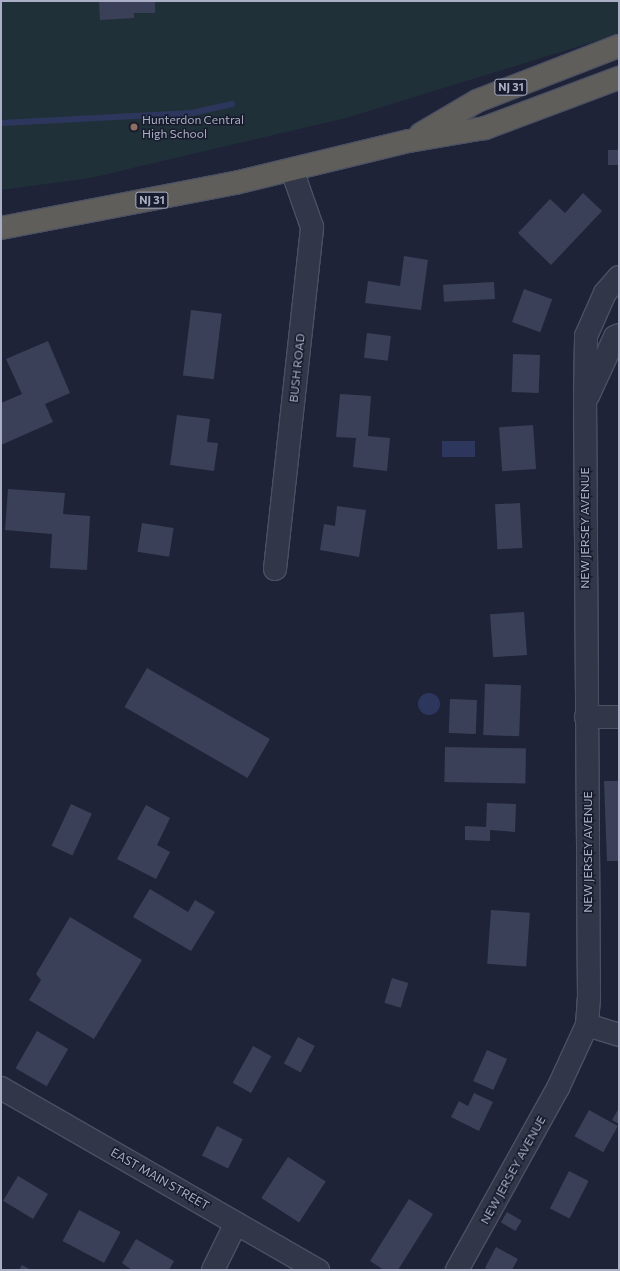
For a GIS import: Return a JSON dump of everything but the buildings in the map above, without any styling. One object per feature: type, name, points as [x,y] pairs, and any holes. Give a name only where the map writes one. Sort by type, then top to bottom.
[{"type":"highway","name":"NJ 31","points":[[409,141],[476,101],[619,46]]},
{"type":"highway","name":"NJ 31","points":[[1,228],[107,209],[292,170],[409,141],[485,128],[619,78]]},
{"type":"street","name":"BUSH ROAD","points":[[275,569],[312,227],[292,170]]},
{"type":"street","name":"NEW JERSEY AVENUE","points":[[457,1270],[558,1088],[587,1025],[589,990],[586,717],[586,336],[605,293],[619,277]]},
{"type":"street","name":"NEW JERSEY AVENUE","points":[[585,402],[615,337],[619,334]]},
{"type":"street","points":[[586,717],[619,717]]},
{"type":"street","points":[[587,1025],[619,1035]]},
{"type":"street","name":"EAST MAIN STREET","points":[[1,1088],[318,1270]]},
{"type":"street","points":[[213,1270],[236,1223]]},
{"type":"shaded area","name":"Hunterdon Central High School","points":[[1,1],[619,1],[619,34],[346,118],[90,178],[1,190]]},
{"type":"water","points":[[442,441],[475,441],[475,457],[442,457]]},
{"type":"water","points":[[429,693],[437,696],[440,704],[437,712],[429,715],[421,712],[418,704],[421,696]]},
{"type":"waterway","points":[[1,123],[192,113],[232,104]]},
{"type":"place","name":"Hunterdon Central High School","points":[[134,127]]}]
